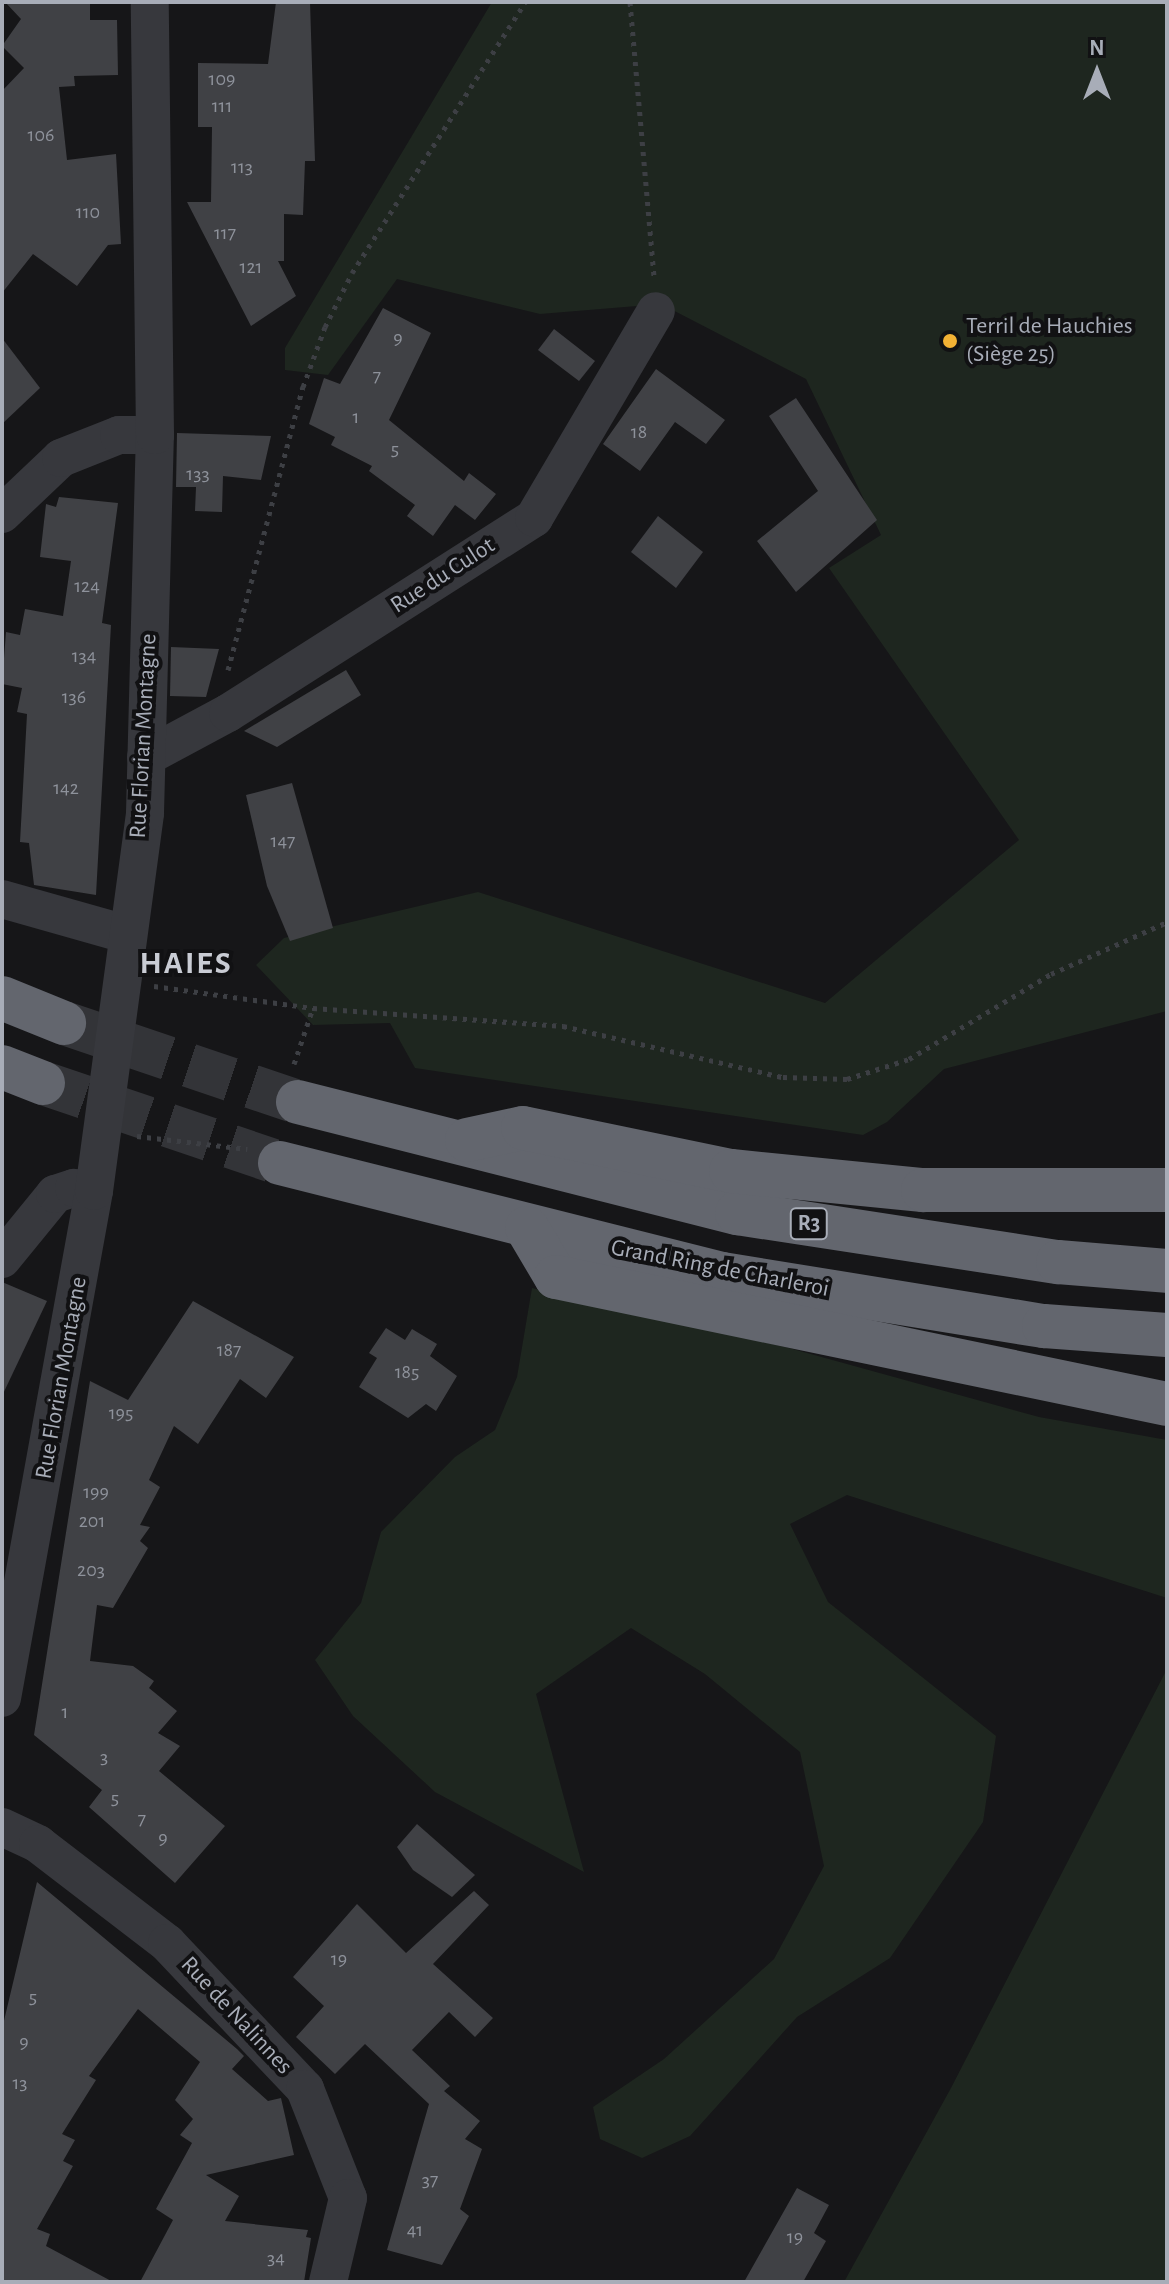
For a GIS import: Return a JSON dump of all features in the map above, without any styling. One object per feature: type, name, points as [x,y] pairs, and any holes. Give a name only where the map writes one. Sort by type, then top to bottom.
[{"type":"highway","points":[[2,998],[64,1023]]},
{"type":"highway","points":[[2,1067],[43,1083]]},
{"type":"highway","name":"R3","points":[[293,1090],[457,1143],[737,1213],[1058,1262],[1167,1271]]},
{"type":"highway","points":[[457,1143],[523,1128],[731,1171],[908,1188],[1167,1190]]},
{"type":"highway","name":"Grand Ring de Charleroi","points":[[265,1156],[527,1228],[722,1274],[1044,1326],[1167,1335]]},
{"type":"highway","points":[[527,1228],[556,1277],[1167,1404]]},
{"type":"street","name":"Rue Florian Montagne","points":[[2,1698],[94,1191],[119,981],[145,813],[155,435],[150,2]]},
{"type":"street","name":"Rue du Culot","points":[[146,757],[228,713],[534,518],[656,311]]},
{"type":"street","points":[[2,514],[61,458],[119,435],[155,435]]},
{"type":"street","points":[[2,899],[126,934]]},
{"type":"street","points":[[2,1259],[55,1194],[74,1188],[94,1191]]},
{"type":"street","name":"Rue de Nalinnes","points":[[2,1827],[38,1844],[167,1943],[305,2089],[348,2198],[328,2282]]},
{"type":"path","points":[[228,713],[223,692],[319,341],[352,273],[525,2]]},
{"type":"path","points":[[630,2],[656,311]]},
{"type":"path","points":[[119,981],[313,1008],[563,1026],[783,1077],[847,1079],[909,1059],[1051,974],[1167,922]]},
{"type":"path","points":[[293,1090],[313,1008]]},
{"type":"path","points":[[102,1132],[265,1156]]},
{"type":"shaded area","points":[[492,2],[1167,2],[1167,1011],[944,1069],[887,1122],[863,1135],[415,1068],[390,1023],[313,1025],[256,965],[284,938],[478,892],[825,1003],[1019,840],[829,568],[881,535],[806,379],[661,304],[540,314],[397,279],[328,375],[285,370],[285,348]]},
{"type":"shaded area","points":[[532,1288],[789,1348],[1039,1417],[1167,1440],[1167,1598],[847,1495],[790,1524],[828,1602],[996,1736],[983,1822],[890,1958],[797,2017],[690,2136],[642,2158],[600,2139],[593,2107],[664,2059],[774,1959],[824,1866],[800,1752],[705,1674],[631,1628],[536,1694],[584,1872],[435,1792],[353,1716],[315,1660],[361,1603],[381,1532],[455,1457],[495,1430],[517,1377]]},
{"type":"shaded area","points":[[1167,1669],[1167,2282],[844,2282],[951,2088]]},
{"type":"building","points":[[5,2],[90,2],[90,20],[117,20],[118,75],[74,76],[75,86],[59,87],[67,160],[116,154],[121,244],[108,245],[77,286],[33,254],[2,293],[2,91],[24,68],[2,46],[21,19]]},
{"type":"building","points":[[276,2],[310,2],[315,161],[305,161],[303,215],[284,214],[284,261],[278,261],[296,296],[251,326],[187,202],[211,202],[212,127],[198,127],[198,63],[268,64]]},
{"type":"building","points":[[383,308],[431,333],[389,420],[464,481],[469,473],[496,494],[475,520],[455,505],[433,536],[407,516],[415,505],[369,471],[372,466],[331,445],[335,437],[309,424],[324,378],[340,384]]},
{"type":"building","points":[[554,329],[595,361],[579,381],[538,350]]},
{"type":"building","points":[[2,338],[40,388],[2,424]]},
{"type":"building","points":[[656,369],[725,420],[706,444],[675,422],[640,471],[603,444]]},
{"type":"building","points":[[796,398],[877,520],[796,592],[757,541],[818,491],[769,416]]},
{"type":"building","points":[[177,433],[271,436],[261,480],[223,476],[222,512],[195,511],[196,487],[176,487]]},
{"type":"building","points":[[59,497],[118,503],[102,623],[111,625],[96,895],[34,885],[29,843],[20,842],[27,714],[17,712],[22,688],[2,684],[6,632],[20,635],[25,609],[63,616],[71,561],[40,557],[46,504],[56,507]]},
{"type":"building","points":[[658,516],[703,552],[676,588],[631,552]]},
{"type":"building","points":[[171,647],[219,649],[206,697],[170,696]]},
{"type":"building","points":[[346,670],[361,695],[277,747],[244,731]]},
{"type":"building","points":[[292,783],[333,928],[290,941],[267,886],[246,795]]},
{"type":"building","points":[[2,1282],[47,1301],[2,1396]]},
{"type":"building","points":[[193,1301],[294,1357],[266,1398],[240,1379],[198,1444],[174,1426],[149,1480],[160,1487],[140,1525],[150,1527],[140,1541],[148,1548],[113,1608],[97,1605],[90,1661],[133,1666],[154,1681],[149,1688],[177,1711],[158,1733],[180,1746],[159,1771],[225,1826],[175,1883],[89,1807],[102,1790],[34,1735],[90,1381],[128,1400]]},
{"type":"building","points":[[386,1328],[405,1340],[412,1329],[437,1344],[430,1356],[457,1376],[436,1411],[426,1404],[408,1418],[359,1387],[377,1358],[369,1353]]},
{"type":"building","points":[[417,1824],[475,1875],[452,1897],[413,1870],[397,1847]]},
{"type":"building","points":[[37,1882],[237,2049],[244,2056],[232,2069],[268,2101],[281,2098],[294,2155],[206,2175],[239,2196],[225,2221],[308,2230],[306,2237],[311,2238],[304,2282],[140,2282],[173,2220],[156,2209],[192,2143],[180,2135],[193,2119],[175,2100],[200,2062],[138,2009],[89,2076],[96,2080],[62,2134],[75,2140],[63,2161],[73,2166],[37,2229],[50,2234],[46,2246],[113,2282],[2,2282],[2,2029]]},
{"type":"building","points":[[474,1891],[489,1905],[433,1964],[493,2018],[475,2037],[449,2012],[412,2050],[450,2086],[444,2091],[480,2121],[465,2139],[482,2149],[460,2209],[469,2216],[442,2265],[387,2250],[429,2104],[365,2044],[335,2074],[296,2037],[324,2006],[293,1977],[357,1904],[406,1953]]},
{"type":"building","points":[[797,2188],[829,2205],[814,2233],[826,2241],[803,2282],[744,2282]]},
{"type":"tunnel","points":[[64,1023],[298,1102]]},
{"type":"tunnel","points":[[43,1083],[280,1163]]},
{"type":"place","name":"Terril de Hauchies (Siège 25)","points":[[950,341]]},
{"type":"district","name":"HAIES","points":[[186,963]]}]
